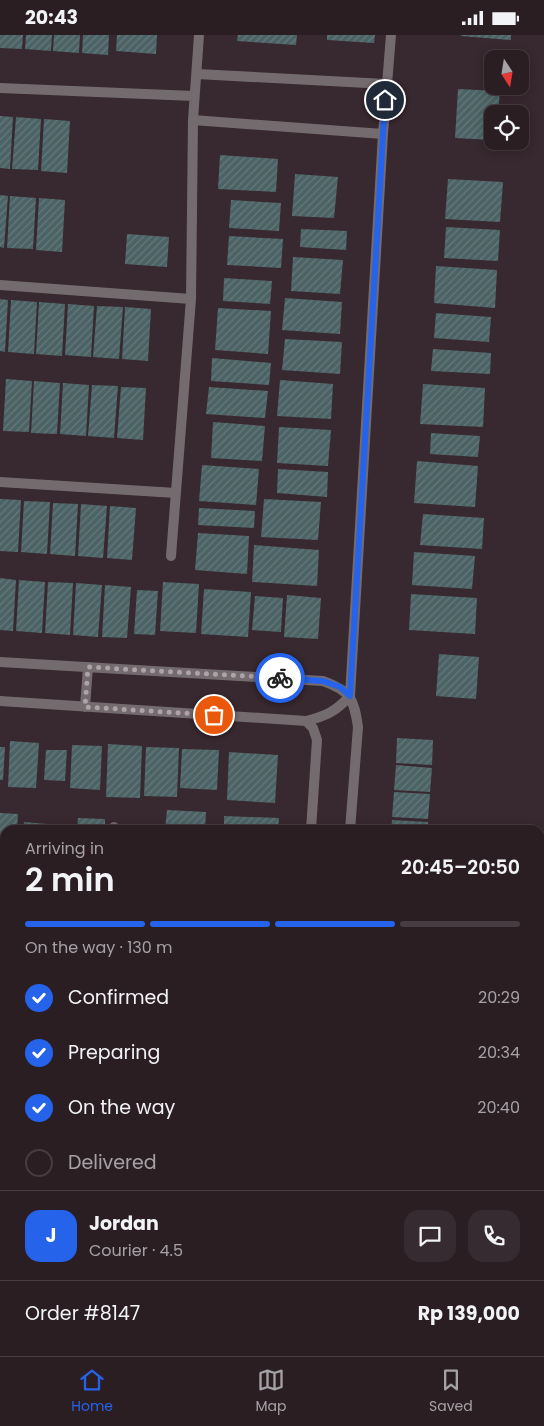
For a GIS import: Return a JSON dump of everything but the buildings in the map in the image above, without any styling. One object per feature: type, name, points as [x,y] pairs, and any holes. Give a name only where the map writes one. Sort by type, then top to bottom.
[{"type":"street","points":[[172,556],[190,299],[193,120],[199,35]]},
{"type":"street","points":[[350,825],[358,727],[356,712],[350,696],[382,133],[391,35]]},
{"type":"street","points":[[197,74],[386,84]]},
{"type":"street","points":[[0,88],[194,96]]},
{"type":"street","points":[[193,120],[382,133]]},
{"type":"street","points":[[0,285],[190,299]]},
{"type":"street","points":[[0,482],[176,493]]},
{"type":"street","points":[[0,662],[323,681],[340,687],[350,696]]},
{"type":"street","points":[[85,707],[88,667]]},
{"type":"street","points":[[0,701],[306,721],[325,716],[338,709],[350,696]]},
{"type":"street","points":[[306,721],[313,728],[317,740],[311,825]]},
{"type":"way so far","points":[[214,715],[85,707],[88,667],[280,678]]},
{"type":"route","points":[[280,678],[323,681],[340,687],[350,696],[385,100]]}]
